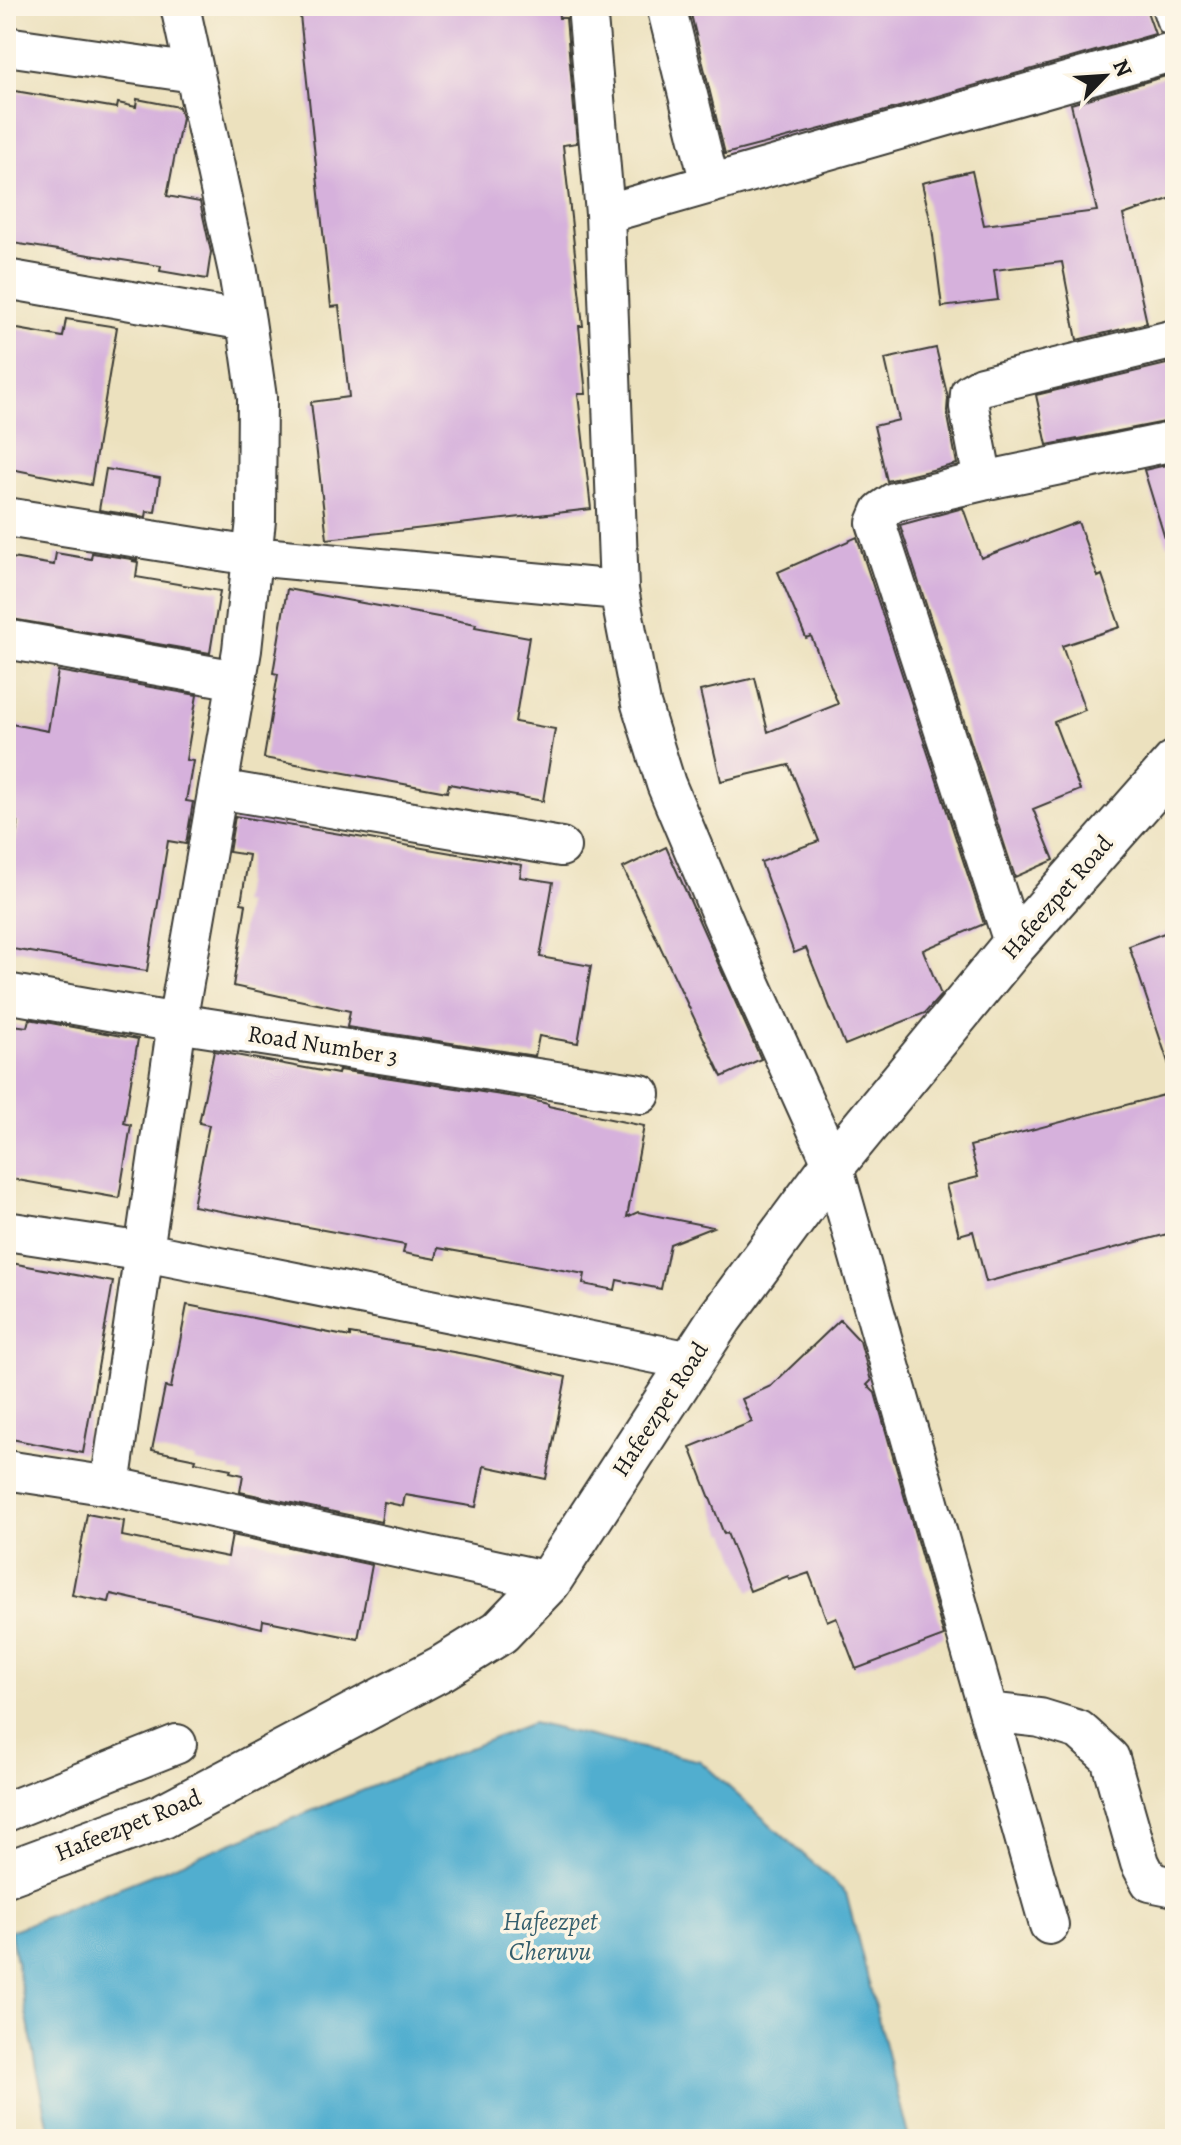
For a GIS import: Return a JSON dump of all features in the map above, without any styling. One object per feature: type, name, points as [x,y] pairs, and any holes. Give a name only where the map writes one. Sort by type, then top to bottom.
[{"type":"street","points":[[110,1486],[177,1023],[237,680],[256,520],[257,398],[246,321],[180,6]]},
{"type":"street","points":[[587,6],[605,214],[619,590],[641,704],[666,784],[736,950],[833,1165],[1049,1925]]},
{"type":"street","points":[[666,6],[710,184]]},
{"type":"street","points":[[1171,6],[1175,18]]},
{"type":"street","points":[[6,46],[194,73]]},
{"type":"street","points":[[605,214],[1175,51]]},
{"type":"street","points":[[6,279],[246,321]]},
{"type":"street","points":[[983,481],[969,407],[970,393],[982,386],[1175,339]]},
{"type":"street","points":[[1014,945],[876,523],[881,511],[894,502],[1175,441]]},
{"type":"street","points":[[6,517],[252,556],[619,590]]},
{"type":"street","points":[[6,639],[237,680]]},
{"type":"street","name":"Hafeezpet Road","points":[[6,1874],[163,1816],[442,1668],[500,1632],[549,1581],[691,1361],[833,1165],[1014,945],[1175,763]]},
{"type":"street","points":[[218,789],[561,847]]},
{"type":"street","name":"Road Number 3","points":[[6,993],[177,1023],[641,1094]]},
{"type":"street","points":[[6,1231],[145,1252],[691,1361]]},
{"type":"street","points":[[6,1470],[110,1486],[549,1581]]},
{"type":"street","points":[[989,1712],[1040,1718],[1079,1730],[1110,1758],[1140,1863],[1150,1882],[1175,1887]]},
{"type":"street","points":[[6,1812],[177,1744]]},
{"type":"water","name":"Hafeezpet Cheruvu","points":[[532,1723],[700,1761],[846,1893],[909,2139],[51,2139],[10,1931]]},
{"type":"building","points":[[299,6],[558,6],[559,18],[566,18],[577,143],[563,145],[583,326],[579,326],[586,394],[578,394],[591,509],[327,539],[311,402],[349,397],[339,306],[331,307]]},
{"type":"building","points":[[689,6],[1145,6],[1155,34],[725,154]]},
{"type":"building","points":[[1169,75],[1175,92],[1175,197],[1123,215],[1147,323],[1077,340],[1062,262],[994,270],[998,300],[942,307],[932,228],[922,183],[972,171],[984,225],[1097,211],[1071,104]]},
{"type":"building","points":[[9,90],[117,108],[118,103],[136,107],[137,99],[179,107],[182,118],[167,196],[200,202],[211,252],[207,279],[160,271],[161,266],[6,242],[6,107]]},
{"type":"building","points":[[66,319],[117,327],[91,485],[6,468],[6,327],[63,337]]},
{"type":"building","points":[[936,348],[948,398],[947,411],[957,464],[887,481],[874,426],[899,420],[885,359]]},
{"type":"building","points":[[1175,362],[1175,420],[1047,445],[1036,395]]},
{"type":"building","points":[[1175,463],[1175,543],[1167,545],[1144,470]]},
{"type":"building","points":[[106,469],[160,478],[155,512],[147,511],[146,517],[99,510]]},
{"type":"building","points":[[963,508],[981,558],[1078,522],[1098,577],[1102,575],[1120,627],[1062,646],[1085,710],[1054,722],[1080,790],[1033,809],[1054,860],[1015,877],[900,525]]},
{"type":"building","points":[[857,537],[984,924],[923,950],[941,995],[925,1013],[845,1045],[806,948],[794,953],[761,862],[819,841],[789,765],[721,781],[700,691],[755,678],[768,732],[838,704],[811,636],[806,638],[778,572]]},
{"type":"building","points":[[56,553],[91,559],[92,553],[138,560],[132,561],[138,562],[136,577],[220,591],[210,653],[6,618],[6,557],[54,565]]},
{"type":"building","points":[[287,589],[476,624],[475,627],[529,637],[515,722],[555,729],[543,801],[449,784],[447,792],[264,758],[278,674],[273,673]]},
{"type":"building","points":[[58,671],[197,695],[186,760],[193,761],[186,801],[193,802],[186,844],[168,841],[147,971],[6,948],[6,893],[18,822],[6,820],[6,723],[48,731]]},
{"type":"building","points":[[235,816],[522,865],[520,877],[553,882],[540,957],[591,966],[578,1043],[539,1036],[535,1056],[347,1027],[350,1011],[233,986],[246,904],[241,903],[249,855],[229,852]]},
{"type":"building","points":[[666,847],[761,1059],[722,1077],[623,868]]},
{"type":"building","points":[[1175,929],[1175,1064],[1169,1065],[1129,946]]},
{"type":"building","points":[[29,1019],[138,1039],[124,1123],[131,1125],[119,1198],[6,1178],[6,1024],[27,1027]]},
{"type":"building","points":[[214,1051],[338,1074],[339,1070],[528,1099],[644,1126],[627,1217],[638,1212],[713,1227],[670,1244],[661,1289],[617,1280],[615,1290],[583,1284],[585,1274],[438,1248],[436,1259],[403,1253],[405,1245],[193,1206],[209,1125],[199,1123]]},
{"type":"building","points":[[1175,1092],[1175,1232],[986,1282],[973,1231],[959,1235],[946,1185],[978,1177],[970,1146]]},
{"type":"building","points":[[6,1262],[113,1282],[83,1453],[6,1438]]},
{"type":"building","points":[[187,1305],[350,1337],[350,1334],[476,1356],[566,1377],[546,1479],[484,1466],[476,1507],[405,1495],[403,1506],[384,1502],[381,1522],[240,1492],[243,1475],[230,1472],[231,1469],[152,1450],[165,1387],[171,1388]]},
{"type":"building","points":[[840,1320],[860,1341],[871,1381],[867,1385],[875,1393],[944,1636],[856,1669],[836,1617],[827,1621],[809,1573],[789,1580],[788,1576],[750,1591],[690,1447],[752,1422],[742,1399],[771,1386]]},
{"type":"building","points":[[87,1514],[124,1521],[122,1536],[228,1557],[232,1535],[372,1565],[358,1639],[263,1620],[262,1628],[111,1594],[109,1602],[72,1595]]}]
